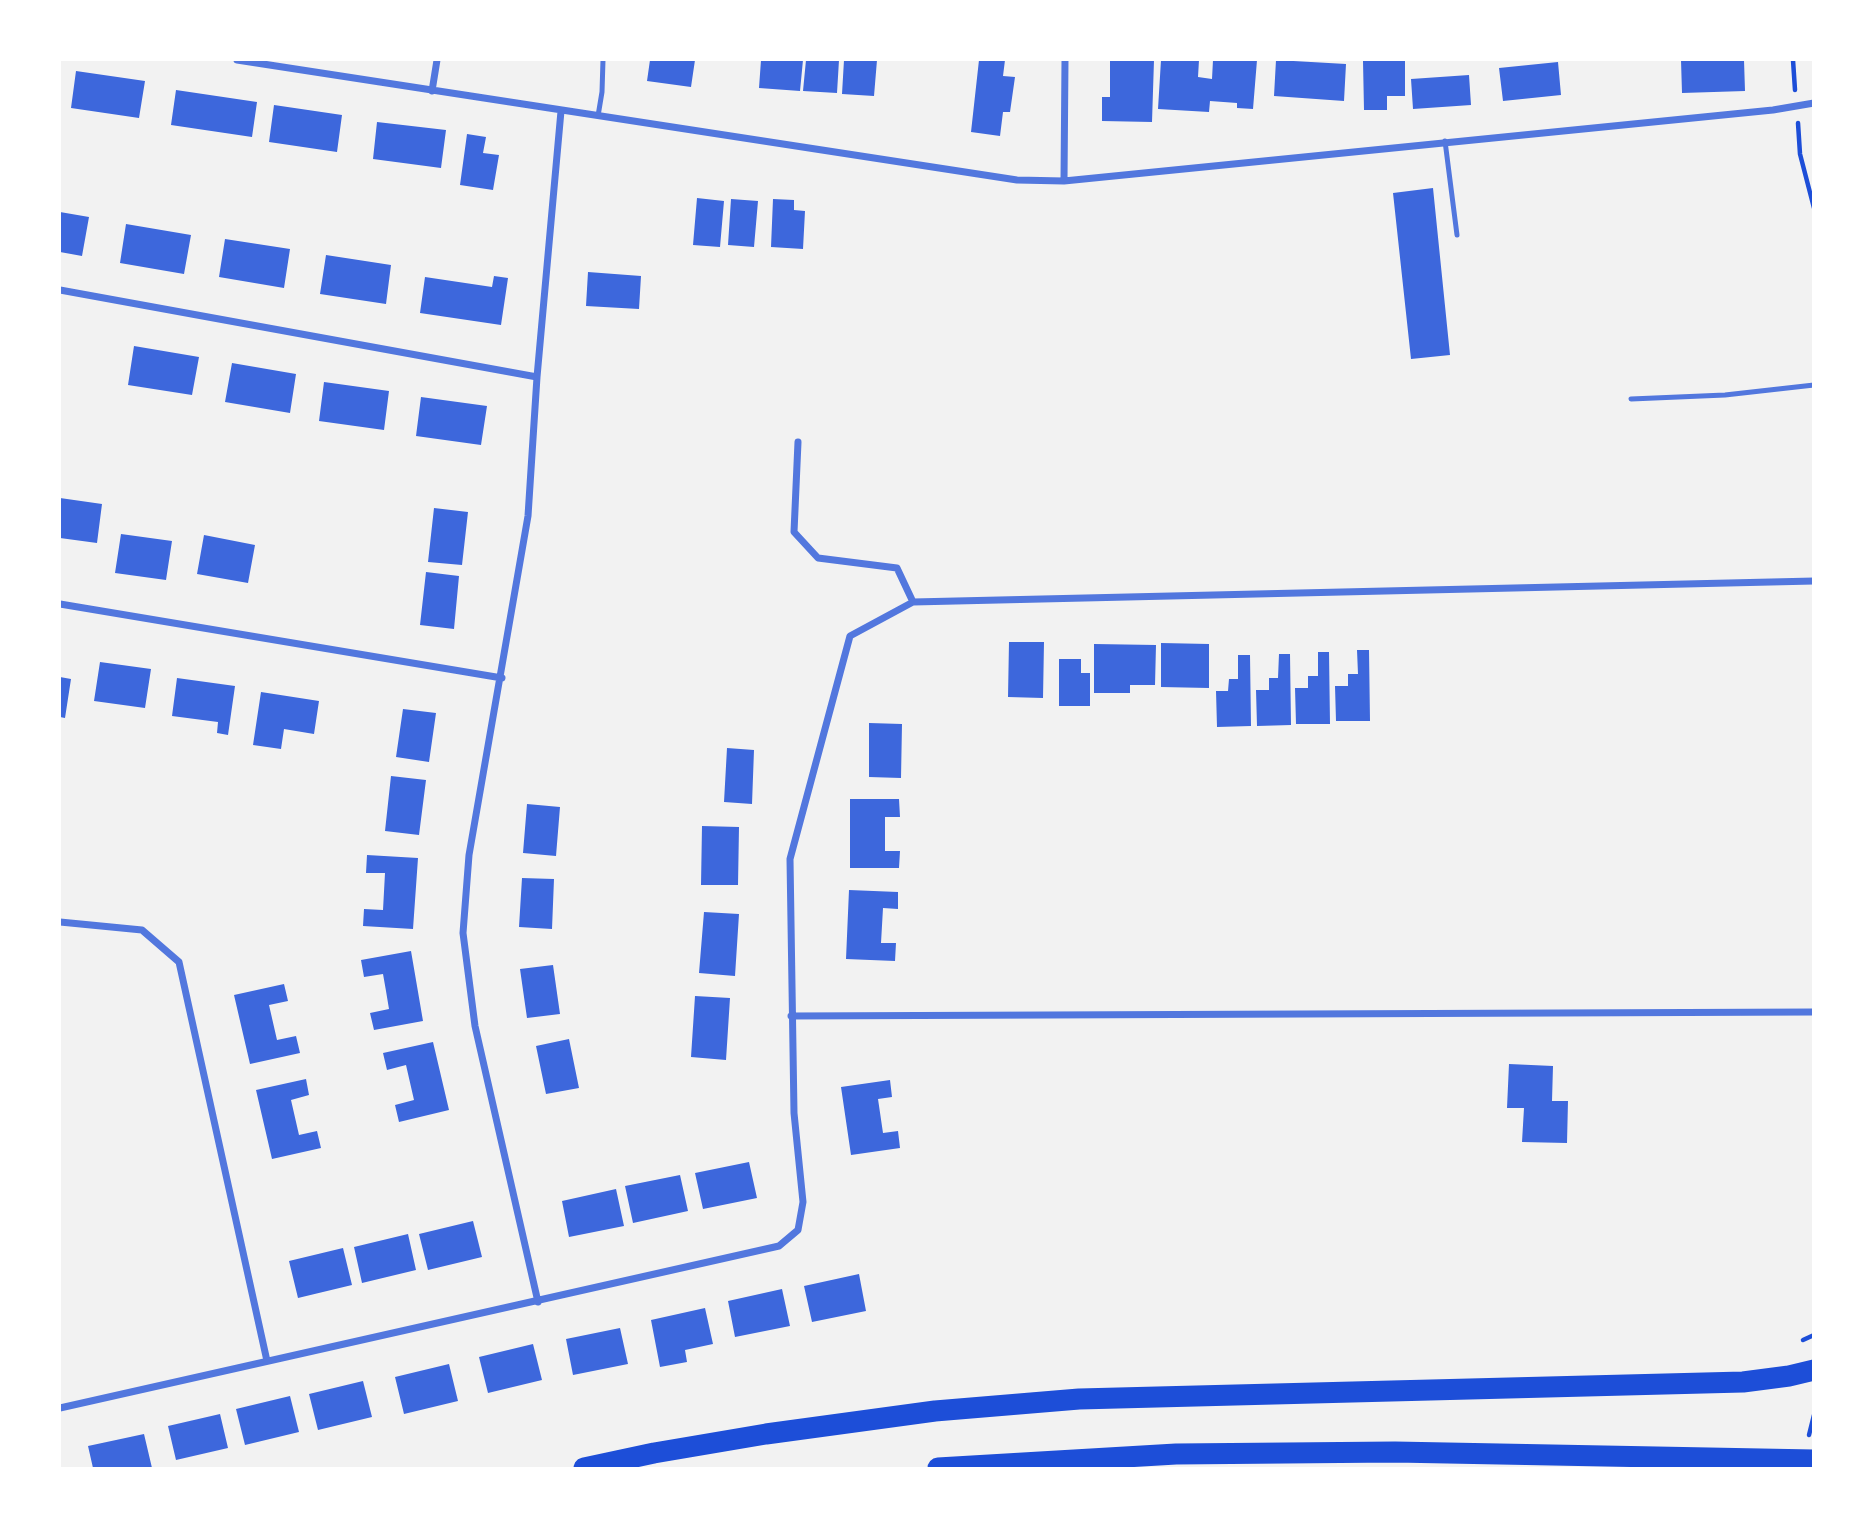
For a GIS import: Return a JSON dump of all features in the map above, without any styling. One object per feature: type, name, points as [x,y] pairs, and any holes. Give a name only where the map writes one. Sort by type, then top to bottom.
[{"type":"highway","points":[[584,1468],[654,1453],[935,1411],[1079,1399],[1743,1382],[1814,1370]]},
{"type":"highway","points":[[938,1468],[1190,1453],[1395,1452],[1814,1460]]},
{"type":"street","points":[[236,60],[1017,180],[1064,181],[1814,103]]},
{"type":"street","points":[[432,92],[436,60]]},
{"type":"street","points":[[1064,181],[1065,60]]},
{"type":"street","points":[[538,1302],[475,1026],[463,933],[469,855],[502,678],[528,516],[537,377],[561,111]]},
{"type":"street","points":[[60,290],[537,377]]},
{"type":"street","points":[[798,442],[794,533],[818,558],[897,568],[913,602]]},
{"type":"street","points":[[60,1408],[779,1246],[798,1230],[803,1202],[794,1113],[790,859],[850,636],[913,602],[1814,581]]},
{"type":"street","points":[[60,604],[502,678]]},
{"type":"street","points":[[60,922],[142,930],[179,962],[267,1361]]},
{"type":"street","points":[[791,1016],[1814,1013]]},
{"type":"lane","points":[[598,116],[603,60]]},
{"type":"lane","points":[[1446,141],[1457,235]]},
{"type":"lane","points":[[1631,399],[1725,395],[1814,385]]},
{"type":"path","points":[[1793,60],[1800,154],[1814,208]]},
{"type":"path","points":[[1803,1340],[1814,1335]]},
{"type":"building","points":[[650,60],[695,60],[691,87],[647,81]]},
{"type":"building","points":[[761,60],[803,60],[800,91],[759,88]]},
{"type":"building","points":[[806,60],[839,60],[837,93],[803,91]]},
{"type":"building","points":[[844,60],[877,60],[874,96],[842,94]]},
{"type":"building","points":[[979,60],[1005,60],[1003,76],[1015,77],[1010,112],[1003,112],[1000,136],[971,132]]},
{"type":"building","points":[[1110,60],[1154,60],[1152,122],[1102,121],[1102,97],[1110,97]]},
{"type":"building","points":[[1161,60],[1199,60],[1198,77],[1212,79],[1213,60],[1257,60],[1253,109],[1237,108],[1237,103],[1210,101],[1209,112],[1158,109]]},
{"type":"building","points":[[1276,60],[1346,64],[1344,101],[1274,96]]},
{"type":"building","points":[[1681,60],[1744,60],[1745,91],[1682,93]]},
{"type":"building","points":[[1363,61],[1405,61],[1405,96],[1387,96],[1387,110],[1364,110]]},
{"type":"building","points":[[1558,62],[1561,95],[1503,101],[1499,68]]},
{"type":"building","points":[[76,71],[145,81],[139,118],[71,108]]},
{"type":"building","points":[[1469,75],[1471,105],[1413,109],[1411,79]]},
{"type":"building","points":[[176,90],[257,102],[252,137],[171,125]]},
{"type":"building","points":[[274,105],[342,115],[337,152],[269,142]]},
{"type":"building","points":[[377,122],[446,130],[441,168],[373,159]]},
{"type":"building","points":[[467,134],[486,137],[483,153],[499,155],[493,190],[460,185]]},
{"type":"building","points":[[1433,188],[1450,355],[1411,359],[1393,193]]},
{"type":"building","points":[[697,198],[724,201],[720,247],[693,245]]},
{"type":"building","points":[[731,199],[758,201],[754,247],[728,245]]},
{"type":"building","points":[[773,199],[794,200],[794,210],[805,211],[803,249],[771,247]]},
{"type":"building","points":[[60,212],[89,217],[82,256],[60,252]]},
{"type":"building","points":[[126,224],[191,235],[184,274],[120,263]]},
{"type":"building","points":[[225,239],[290,249],[284,288],[219,277]]},
{"type":"building","points":[[326,255],[391,265],[386,304],[320,294]]},
{"type":"building","points":[[588,272],[641,276],[639,309],[586,306]]},
{"type":"building","points":[[494,276],[508,278],[501,325],[420,313],[425,277],[492,287]]},
{"type":"building","points":[[134,346],[199,357],[192,395],[128,385]]},
{"type":"building","points":[[232,363],[296,374],[290,413],[225,402]]},
{"type":"building","points":[[324,382],[389,391],[384,430],[319,421]]},
{"type":"building","points":[[421,397],[487,406],[481,445],[416,436]]},
{"type":"building","points":[[60,498],[102,504],[97,543],[60,538]]},
{"type":"building","points":[[434,508],[468,512],[462,565],[428,562]]},
{"type":"building","points":[[121,534],[172,541],[166,580],[115,573]]},
{"type":"building","points":[[204,535],[255,545],[248,583],[197,574]]},
{"type":"building","points":[[426,572],[459,576],[454,629],[420,625]]},
{"type":"building","points":[[1009,642],[1044,642],[1043,698],[1008,697]]},
{"type":"building","points":[[1161,643],[1209,644],[1209,688],[1161,687]]},
{"type":"building","points":[[1094,644],[1156,645],[1155,685],[1130,685],[1130,693],[1094,693]]},
{"type":"building","points":[[1357,650],[1369,650],[1370,721],[1336,721],[1335,686],[1348,686],[1348,674],[1358,674]]},
{"type":"building","points":[[1318,652],[1329,652],[1330,724],[1296,724],[1295,688],[1308,688],[1308,676],[1318,676]]},
{"type":"building","points":[[1279,654],[1290,654],[1291,725],[1257,726],[1256,690],[1269,690],[1269,678],[1278,678]]},
{"type":"building","points":[[1238,655],[1250,655],[1251,726],[1217,727],[1216,691],[1228,691],[1229,679],[1238,679]]},
{"type":"building","points":[[1059,659],[1081,659],[1081,673],[1090,673],[1090,706],[1059,706]]},
{"type":"building","points":[[100,662],[151,669],[145,708],[94,701]]},
{"type":"building","points":[[60,677],[71,679],[65,718],[60,717]]},
{"type":"building","points":[[177,678],[235,686],[228,735],[217,733],[218,722],[172,716]]},
{"type":"building","points":[[261,692],[319,701],[314,734],[284,729],[281,749],[253,745]]},
{"type":"building","points":[[403,709],[436,713],[429,762],[396,757]]},
{"type":"building","points":[[869,723],[902,724],[901,778],[869,777]]},
{"type":"building","points":[[727,748],[754,750],[752,804],[724,802]]},
{"type":"building","points":[[391,776],[426,780],[419,835],[385,831]]},
{"type":"building","points":[[850,799],[899,799],[900,817],[885,817],[885,851],[900,851],[899,868],[850,868]]},
{"type":"building","points":[[527,804],[560,807],[556,856],[523,853]]},
{"type":"building","points":[[702,826],[739,827],[738,885],[701,885]]},
{"type":"building","points":[[367,855],[418,858],[413,929],[363,926],[364,909],[383,910],[385,873],[366,873]]},
{"type":"building","points":[[522,878],[554,879],[552,929],[519,927]]},
{"type":"building","points":[[849,890],[898,892],[898,909],[883,908],[881,943],[896,943],[895,961],[846,959]]},
{"type":"building","points":[[704,912],[739,914],[735,976],[699,973]]},
{"type":"building","points":[[411,951],[423,1021],[374,1030],[370,1013],[389,1009],[383,974],[364,977],[361,960]]},
{"type":"building","points":[[553,965],[560,1014],[527,1018],[520,969]]},
{"type":"building","points":[[284,984],[288,1001],[269,1005],[277,1040],[296,1036],[300,1053],[250,1064],[234,995]]},
{"type":"building","points":[[695,996],[730,998],[726,1060],[691,1057]]},
{"type":"building","points":[[569,1039],[579,1088],[546,1094],[536,1046]]},
{"type":"building","points":[[433,1042],[449,1110],[399,1122],[395,1105],[414,1100],[406,1065],[387,1070],[383,1053]]},
{"type":"building","points":[[1509,1064],[1553,1066],[1552,1101],[1568,1101],[1567,1143],[1522,1142],[1524,1108],[1507,1108]]},
{"type":"building","points":[[306,1079],[309,1095],[291,1100],[299,1135],[317,1131],[321,1148],[272,1159],[256,1090]]},
{"type":"building","points":[[890,1080],[892,1097],[878,1099],[883,1133],[898,1131],[900,1148],[851,1155],[841,1087]]},
{"type":"building","points":[[749,1162],[757,1198],[703,1209],[695,1173]]},
{"type":"building","points":[[680,1175],[688,1211],[633,1223],[625,1186]]},
{"type":"building","points":[[616,1189],[624,1226],[569,1237],[562,1201]]},
{"type":"building","points":[[473,1221],[482,1257],[428,1270],[419,1234]]},
{"type":"building","points":[[408,1234],[416,1270],[362,1283],[354,1247]]},
{"type":"building","points":[[343,1248],[352,1285],[298,1298],[289,1261]]},
{"type":"building","points":[[859,1274],[866,1311],[812,1322],[804,1286]]},
{"type":"building","points":[[782,1289],[790,1326],[735,1337],[728,1301]]},
{"type":"building","points":[[705,1308],[713,1344],[685,1350],[687,1362],[660,1367],[651,1320]]},
{"type":"building","points":[[620,1328],[628,1364],[573,1375],[566,1339]]},
{"type":"building","points":[[533,1344],[542,1380],[488,1393],[479,1357]]},
{"type":"building","points":[[449,1364],[458,1401],[404,1414],[395,1377]]},
{"type":"building","points":[[363,1381],[372,1417],[318,1430],[309,1394]]},
{"type":"building","points":[[290,1396],[299,1432],[245,1445],[236,1409]]},
{"type":"building","points":[[220,1414],[228,1448],[176,1460],[168,1426]]},
{"type":"building","points":[[144,1434],[152,1468],[93,1468],[88,1446]]}]
